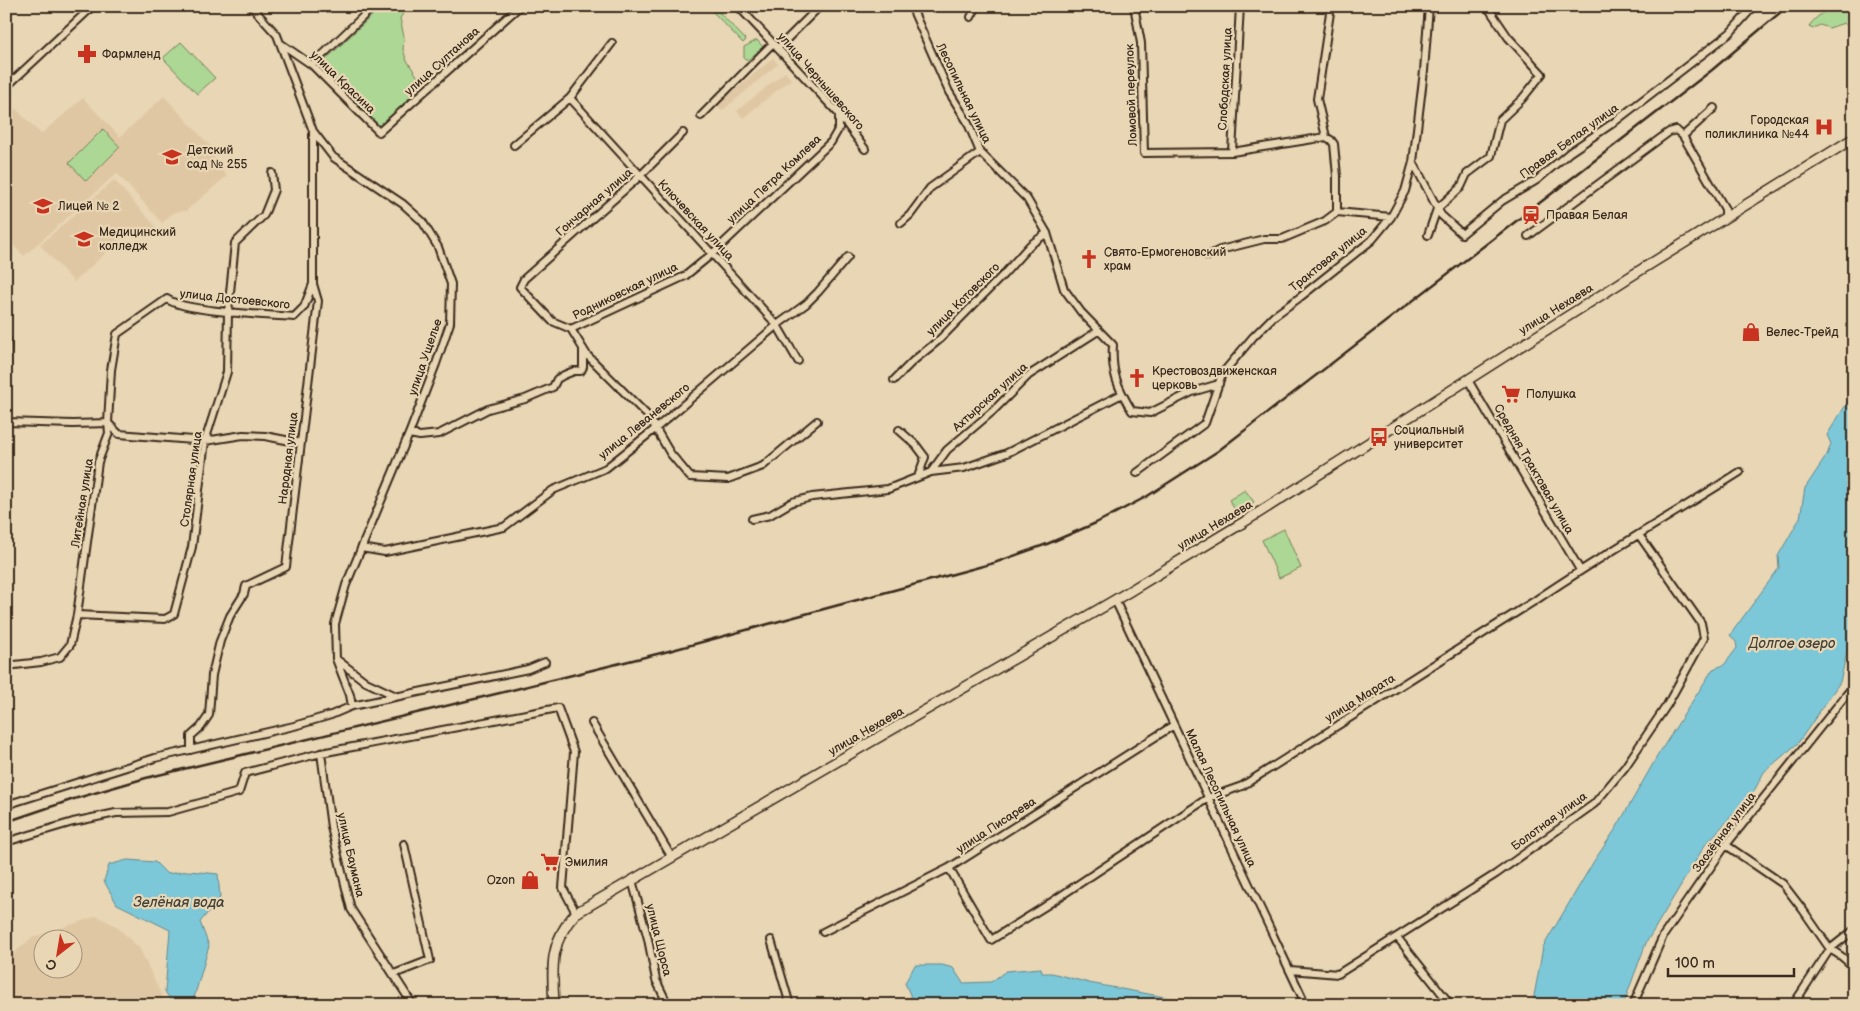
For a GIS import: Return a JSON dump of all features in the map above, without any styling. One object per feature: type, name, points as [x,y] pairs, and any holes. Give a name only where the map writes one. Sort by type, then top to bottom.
[{"type":"street","points":[[6,87],[93,6]]},
{"type":"street","name":"улица Красина","points":[[250,6],[277,34],[280,43],[312,65],[379,132]]},
{"type":"street","points":[[312,65],[374,6]]},
{"type":"street","name":"улица Султанова","points":[[379,132],[520,6]]},
{"type":"street","name":"улица Чернышевского","points":[[738,6],[839,114],[865,149]]},
{"type":"street","points":[[701,116],[820,6]]},
{"type":"street","name":"Лесопильная улица","points":[[911,6],[949,92],[968,121],[980,152],[1027,199],[1047,233],[1064,288],[1081,312],[1114,345],[1112,362],[1118,388],[1132,411],[1150,413],[1192,392],[1219,384]]},
{"type":"street","points":[[971,17],[977,6]]},
{"type":"street","name":"Ломовой переулок","points":[[1134,6],[1141,43],[1144,153],[1232,152]]},
{"type":"street","name":"Слободская улица","points":[[1232,152],[1240,6]]},
{"type":"street","points":[[1326,137],[1317,99],[1331,6]]},
{"type":"street","name":"Трактовая улица","points":[[1137,473],[1205,423],[1222,374],[1253,337],[1274,316],[1372,240],[1391,217],[1405,191],[1413,162],[1424,71],[1429,6]]},
{"type":"street","points":[[1428,235],[1437,209],[1461,187],[1467,174],[1492,156],[1500,120],[1522,99],[1542,74],[1508,36],[1487,6]]},
{"type":"street","name":"Правая Белая улица","points":[[1413,162],[1441,215],[1462,234],[1502,201],[1536,180],[1570,152],[1613,123],[1723,39],[1754,6]]},
{"type":"street","name":"улица Ущелье","points":[[280,43],[313,131],[333,157],[404,204],[422,221],[438,247],[450,284],[450,323],[409,434],[346,585],[335,624],[336,659],[350,694],[352,706]]},
{"type":"street","points":[[514,145],[570,98],[612,43]]},
{"type":"street","name":"Ключевская улица","points":[[570,98],[777,325],[798,361]]},
{"type":"street","points":[[1682,136],[1714,108]]},
{"type":"street","name":"улица Петра Комлева","points":[[712,254],[831,142],[839,128],[839,114]]},
{"type":"street","points":[[1528,236],[1670,132],[1676,130],[1682,136],[1726,209],[1725,217]]},
{"type":"street","name":"Народная улица","points":[[191,750],[191,736],[201,727],[209,715],[212,675],[220,641],[230,616],[244,594],[246,586],[286,567],[318,301],[314,284],[313,131]]},
{"type":"street","name":"Гончарная улица","points":[[571,330],[552,321],[520,286],[524,279],[640,176],[683,133]]},
{"type":"street","points":[[1232,152],[1326,137],[1334,144],[1337,176],[1337,212]]},
{"type":"street","name":"улица Нехаева","points":[[576,913],[670,856],[1115,600],[1244,522],[1725,217],[1854,138]]},
{"type":"street","points":[[901,222],[910,215],[930,188],[980,152]]},
{"type":"street","name":"Столярная улица","points":[[77,615],[165,619],[174,614],[192,547],[205,441],[227,372],[228,312],[235,243],[264,215],[274,190],[272,173]]},
{"type":"street","points":[[1208,256],[1220,250],[1264,239],[1282,239],[1326,221],[1337,212],[1391,217]]},
{"type":"street","name":"улица Котовского","points":[[894,380],[913,361],[939,340],[1030,244],[1047,233]]},
{"type":"street","name":"Родниковская улица","points":[[571,330],[684,276],[712,254]]},
{"type":"street","name":"улица Леваневского","points":[[361,548],[385,552],[504,527],[553,490],[606,468],[818,292],[848,257]]},
{"type":"street","name":"улица Достоевского","points":[[117,334],[167,299],[174,304],[228,312],[294,317],[304,307],[314,284]]},
{"type":"street","points":[[571,330],[587,356],[649,417],[670,453],[690,477],[728,479],[763,466],[818,420]]},
{"type":"street","name":"Ахтырская улица","points":[[931,472],[947,450],[993,411],[1029,375],[1098,331]]},
{"type":"street","name":"Литейная улица","points":[[6,666],[41,662],[60,657],[70,645],[77,615],[98,462],[109,433],[111,370],[117,334]]},
{"type":"street","points":[[6,370],[7,340]]},
{"type":"street","points":[[409,434],[420,436],[439,434],[488,409],[525,399],[553,387],[558,379],[564,375],[574,371],[581,371],[583,367],[583,349]]},
{"type":"street","name":"Средняя Трактовая улица","points":[[1468,380],[1580,570]]},
{"type":"street","points":[[752,519],[770,515],[792,502],[812,497],[888,489],[931,472],[964,468],[1007,453],[1122,394]]},
{"type":"street","points":[[6,422],[108,423],[119,434],[205,441],[243,435],[265,436],[301,443]]},
{"type":"street","points":[[899,430],[916,445],[925,457],[918,477]]},
{"type":"street","name":"улица Марата","points":[[949,868],[991,940],[1208,798],[1242,786],[1580,570],[1740,472]]},
{"type":"street","name":"Болотная улица","points":[[1290,970],[1338,974],[1496,874],[1594,804],[1625,767],[1667,705],[1704,638],[1701,623],[1639,535]]},
{"type":"street","name":"Малая Лесопильная улица","points":[[1115,600],[1306,1005]]},
{"type":"street","points":[[336,659],[366,682],[396,696]]},
{"type":"street","points":[[6,805],[155,758],[294,726],[332,715],[352,706],[528,669],[545,662]]},
{"type":"street","name":"Заозёрная улица","points":[[1634,1005],[1663,936],[1726,845],[1854,686]]},
{"type":"street","points":[[6,842],[73,822],[116,813],[168,812],[239,792],[245,773],[321,753],[558,708],[574,752],[563,888],[576,913],[564,927],[556,944],[552,962],[554,1005]]},
{"type":"street","points":[[592,723],[670,856]]},
{"type":"street","name":"улица Писарева","points":[[823,932],[949,868],[1174,725]]},
{"type":"street","name":"улица Баумана","points":[[321,753],[331,827],[351,909],[413,1005]]},
{"type":"street","points":[[394,974],[430,960],[404,844]]},
{"type":"street","points":[[1726,845],[1783,884],[1830,949],[1842,956],[1854,967]]},
{"type":"street","name":"улица Щорса","points":[[632,880],[648,940],[656,980],[668,1005]]},
{"type":"street","points":[[1792,1005],[1830,949],[1854,930]]},
{"type":"street","points":[[1397,937],[1451,1005]]},
{"type":"street","points":[[771,940],[790,1005]]},
{"type":"shaded area","points":[[773,58],[778,64],[722,111],[717,105]]},
{"type":"shaded area","points":[[785,72],[791,79],[743,118],[737,111]]},
{"type":"shaded area","name":"Лицей № 2","points":[[164,96],[215,151],[214,161],[227,176],[186,211],[174,212],[162,223],[117,173],[24,256],[6,238],[6,116],[15,108],[41,134],[83,98],[120,137]]},
{"type":"shaded area","name":"Медицинский колледж","points":[[114,180],[156,227],[148,235],[140,226],[129,235],[127,233],[74,282],[40,245],[94,197],[106,210],[95,197]]},
{"type":"shaded area","points":[[97,916],[116,926],[140,949],[166,1005],[6,1005],[6,966],[11,956],[32,938],[32,978],[82,978],[82,928],[61,928]]},
{"type":"green space","points":[[382,6],[409,6],[400,18],[404,37],[403,49],[406,59],[421,82],[420,87],[380,127],[320,65]]},
{"type":"green space","points":[[1846,6],[1853,13],[1854,28],[1848,27],[1844,23],[1829,28],[1820,25],[1812,29],[1809,26],[1825,11],[1835,7]]},
{"type":"green space","points":[[716,9],[746,40],[743,43],[713,12]]},
{"type":"green space","points":[[757,40],[763,47],[748,60],[744,58],[744,47]]},
{"type":"green space","points":[[181,42],[215,78],[197,94],[163,58]]},
{"type":"green space","points":[[103,129],[120,147],[86,181],[69,163]]},
{"type":"green space","points":[[1245,490],[1254,502],[1237,513],[1229,500]]},
{"type":"green space","points":[[1284,529],[1301,568],[1279,578],[1262,540]]},
{"type":"water","name":"Долгое озеро","points":[[1854,392],[1854,633],[1851,635],[1840,682],[1798,743],[1764,772],[1753,793],[1705,845],[1646,943],[1623,1005],[1534,1005],[1543,947],[1594,861],[1617,827],[1658,755],[1713,669],[1724,665],[1737,648],[1736,642],[1730,635],[1779,568],[1778,556],[1800,518],[1805,488],[1827,455],[1831,444],[1827,435]]},
{"type":"water","name":"Зелёная вода","points":[[127,860],[155,862],[167,874],[189,871],[218,874],[220,898],[200,922],[209,946],[194,998],[200,1005],[175,1005],[165,992],[170,930],[117,904],[104,881],[109,865]]},
{"type":"water","points":[[915,965],[942,965],[953,968],[963,983],[991,982],[1006,971],[1041,968],[1042,973],[1052,973],[1089,983],[1208,1005],[923,1005],[911,997],[905,983]]},
{"type":"railway","points":[[6,822],[74,799],[146,778],[665,652],[994,563],[1047,544],[1096,523],[1146,497],[1218,451],[1712,70],[1788,6]]},
{"type":"place","name":"Фармленд","points":[[87,54]]},
{"type":"place","name":"Городская поликлиника №44","points":[[1824,127]]},
{"type":"place","name":"Детский сад № 255","points":[[172,157]]},
{"type":"place","name":"Лицей № 2","points":[[43,206]]},
{"type":"place","name":"Правая Белая","points":[[1531,215]]},
{"type":"place","name":"Медицинский колледж","points":[[84,239]]},
{"type":"place","name":"Свято-Ермогеновский храм","points":[[1089,259]]},
{"type":"place","name":"Велес-Трейд","points":[[1751,332]]},
{"type":"place","name":"Крестовоздвиженская церковь","points":[[1137,378]]},
{"type":"place","name":"Полушка","points":[[1511,394]]},
{"type":"place","name":"Социальный университет","points":[[1379,437]]},
{"type":"place","name":"Эмилия","points":[[550,862]]},
{"type":"place","name":"Ozon","points":[[530,880]]}]
